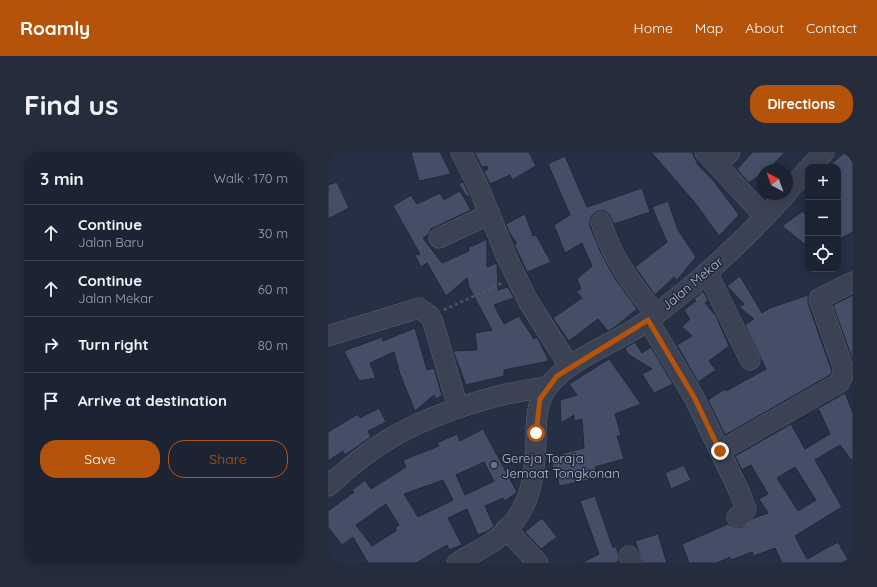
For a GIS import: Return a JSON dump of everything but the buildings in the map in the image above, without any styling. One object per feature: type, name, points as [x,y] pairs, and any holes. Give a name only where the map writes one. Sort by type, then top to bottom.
[{"type":"street","points":[[461,152],[490,214],[516,276],[535,312],[570,367]]},
{"type":"street","name":"Jalan Mekar","points":[[813,164],[824,152]]},
{"type":"street","points":[[717,156],[766,217]]},
{"type":"street","name":"Jalan Mekar","points":[[793,185],[805,172]]},
{"type":"street","name":"Jalan Mekar","points":[[457,563],[491,543],[519,515],[528,501],[535,462],[540,399],[557,376],[652,317],[707,272],[766,217],[780,200]]},
{"type":"street","points":[[439,238],[490,214]]},
{"type":"street","points":[[601,222],[611,250],[619,266],[652,317],[691,390],[739,491],[746,509],[743,514],[738,517]]},
{"type":"street","points":[[707,272],[750,360]]},
{"type":"street","points":[[720,451],[839,383],[843,375],[843,367],[819,299],[853,282]]},
{"type":"street","points":[[328,336],[419,308],[430,316],[458,408]]},
{"type":"street","points":[[328,486],[378,446],[416,425],[458,408],[521,391],[548,387]]},
{"type":"street","points":[[506,529],[538,563]]},
{"type":"path","points":[[430,316],[475,297],[516,276]]},
{"type":"place","name":"Gereja Toraja Jemaat Tongkonan","points":[[494,465]]},
{"type":"route","points":[[536,433],[540,399],[557,376],[648,320],[683,376],[720,451]]}]
